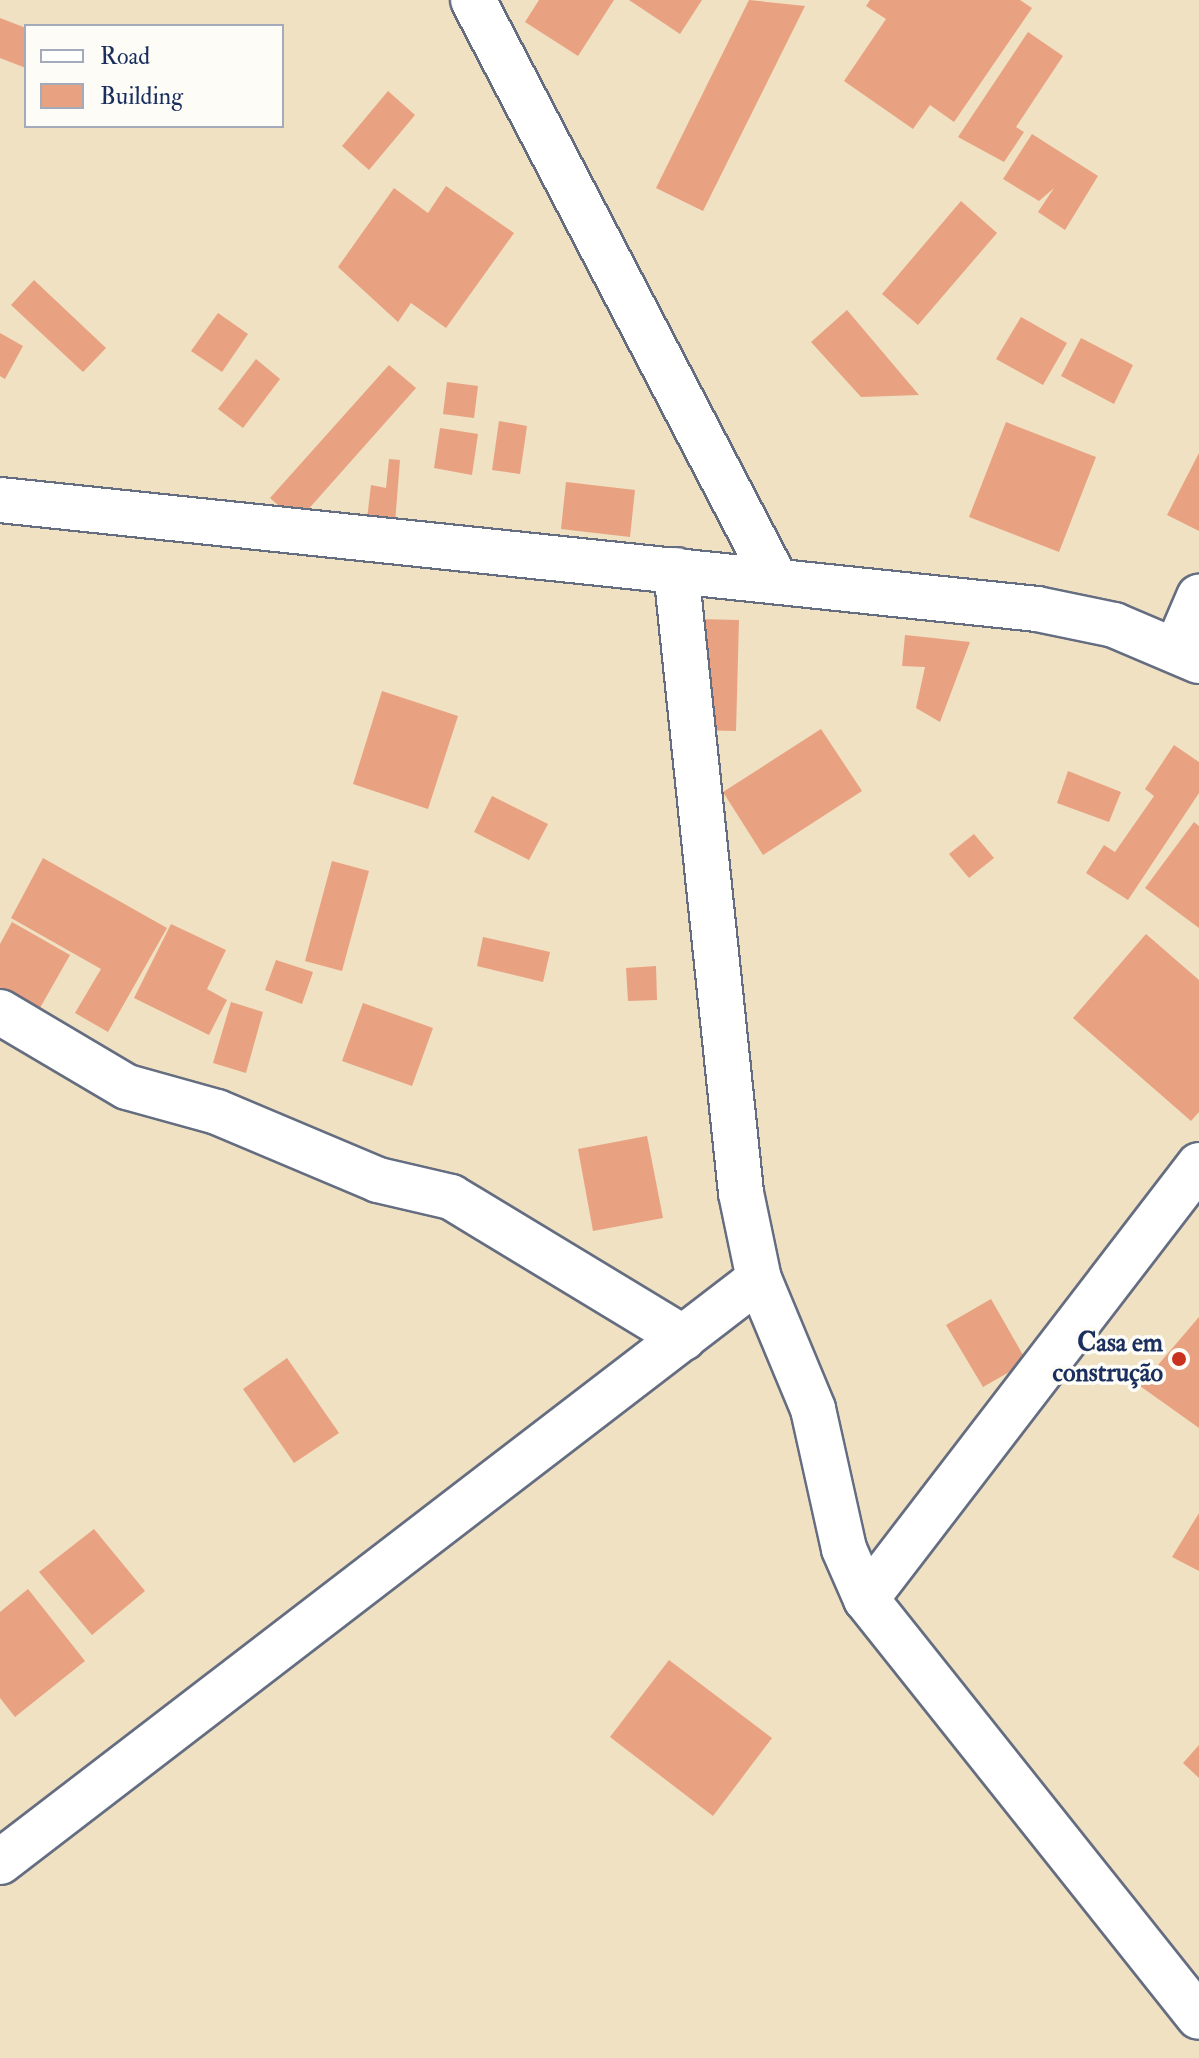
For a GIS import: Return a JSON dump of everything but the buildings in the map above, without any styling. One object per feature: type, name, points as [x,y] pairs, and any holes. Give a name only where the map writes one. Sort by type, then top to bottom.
[{"type":"street","points":[[473,0],[774,577]]},
{"type":"street","points":[[0,500],[676,570],[774,577],[1037,609],[1114,625],[1188,654],[1199,597]]},
{"type":"street","points":[[676,570],[741,1193],[759,1279],[794,1349],[844,1549],[866,1599],[1199,2017]]},
{"type":"street","points":[[0,1012],[127,1087],[217,1112],[378,1180],[451,1197],[684,1338]]},
{"type":"street","points":[[866,1599],[1199,1165]]},
{"type":"street","points":[[0,1862],[759,1279]]},
{"type":"place","name":"Casa em construção","points":[[1179,1359]]}]
